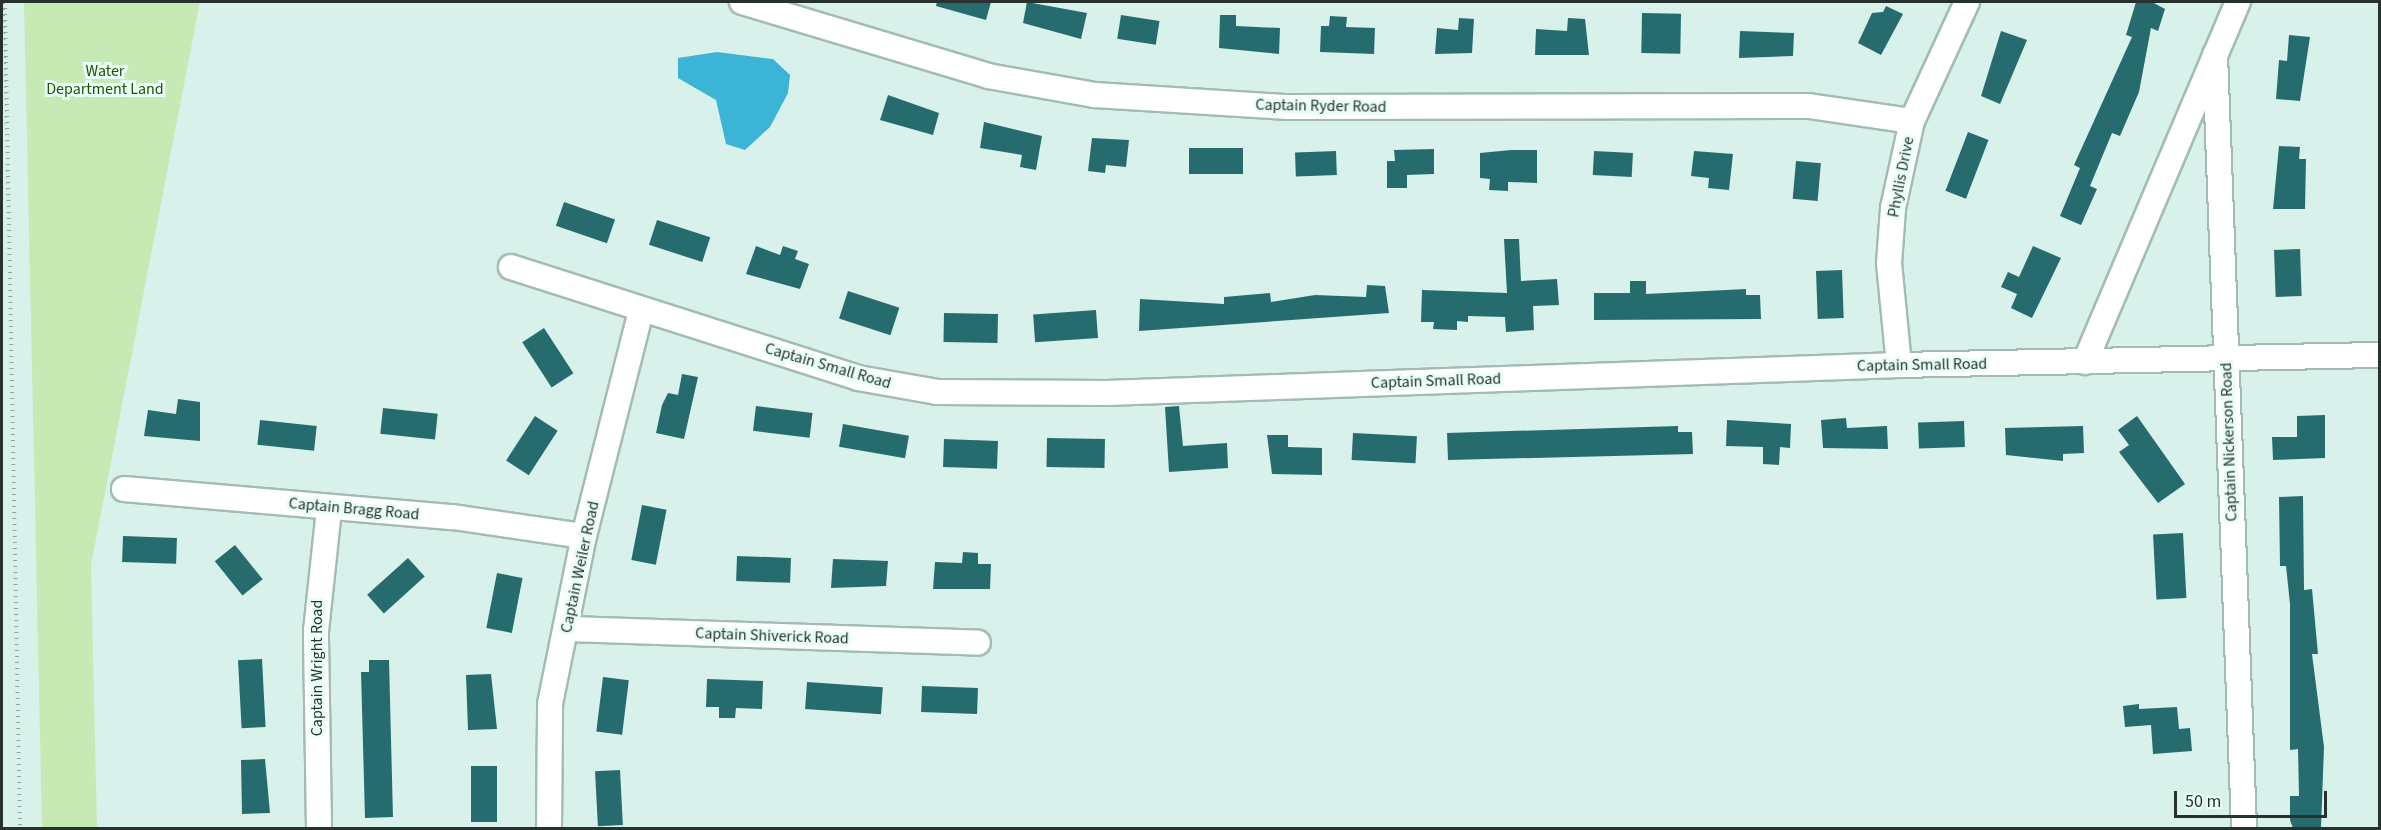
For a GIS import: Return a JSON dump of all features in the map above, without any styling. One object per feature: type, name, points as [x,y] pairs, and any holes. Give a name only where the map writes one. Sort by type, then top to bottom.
[{"type":"street","name":"Captain Ryder Road","points":[[742,2],[965,70],[1095,95],[1288,107],[1809,106],[1911,121]]},
{"type":"street","name":"Phyllis Drive","points":[[1899,365],[1890,234],[1911,121],[1967,2]]},
{"type":"street","name":"Captain Nickerson Road","points":[[2085,362],[2238,2]]},
{"type":"street","name":"Captain Nickerson Road","points":[[2215,55],[2244,828]]},
{"type":"street","name":"Captain Small Road","points":[[511,267],[858,378],[937,392],[1106,393],[1899,365],[2379,355]]},
{"type":"street","name":"Captain Weiler Road","points":[[549,828],[550,704],[584,536],[641,310]]},
{"type":"street","name":"Captain Bragg Road","points":[[124,489],[329,509],[453,517],[584,536]]},
{"type":"street","name":"Captain Wright Road","points":[[319,828],[316,621],[329,509]]},
{"type":"street","name":"Captain Shiverick Road","points":[[566,629],[978,643]]},
{"type":"path","points":[[5,2],[20,828]]},
{"type":"green space","name":"Water Department Land","points":[[24,2],[200,2],[91,565],[97,828],[42,828]]},
{"type":"water","points":[[717,52],[773,59],[790,75],[788,93],[770,127],[745,150],[726,144],[716,100],[678,78],[678,58]]},
{"type":"building","points":[[937,2],[991,2],[986,20],[936,6]]},
{"type":"building","points":[[1027,2],[1087,13],[1081,39],[1023,23]]},
{"type":"building","points":[[2136,2],[2152,2],[2165,9],[2158,31],[2151,28],[2139,92],[2120,136],[2112,133],[2090,186],[2097,189],[2081,225],[2060,216],[2080,168],[2074,165],[2132,37],[2126,35]]},
{"type":"building","points":[[1886,6],[1903,14],[1881,55],[1858,43],[1872,13],[1883,12]]},
{"type":"building","points":[[1642,13],[1681,14],[1680,54],[1641,53]]},
{"type":"building","points":[[1121,15],[1160,21],[1156,45],[1117,39]]},
{"type":"building","points":[[1220,15],[1236,15],[1236,26],[1280,28],[1279,54],[1219,48]]},
{"type":"building","points":[[1330,16],[1347,17],[1346,27],[1375,28],[1374,54],[1320,52],[1321,26],[1329,26]]},
{"type":"building","points":[[1459,18],[1474,19],[1472,53],[1435,54],[1437,28],[1458,30]]},
{"type":"building","points":[[1568,18],[1585,19],[1589,55],[1535,55],[1536,29],[1567,31]]},
{"type":"building","points":[[1740,31],[1794,33],[1793,56],[1739,58]]},
{"type":"building","points":[[2001,31],[2027,40],[2000,104],[1981,96]]},
{"type":"building","points":[[2289,35],[2310,37],[2300,101],[2276,99],[2279,60],[2287,61]]},
{"type":"building","points":[[888,95],[939,113],[933,135],[880,120]]},
{"type":"building","points":[[984,122],[1042,136],[1036,170],[1020,167],[1022,155],[980,148]]},
{"type":"building","points":[[1968,132],[1989,140],[1966,199],[1945,191]]},
{"type":"building","points":[[1092,138],[1129,140],[1126,167],[1106,165],[1105,173],[1088,171]]},
{"type":"building","points":[[2279,146],[2300,147],[2299,159],[2306,159],[2305,209],[2273,209]]},
{"type":"building","points":[[1189,148],[1243,148],[1243,174],[1189,174]]},
{"type":"building","points":[[1434,149],[1434,174],[1407,175],[1407,188],[1387,188],[1387,161],[1395,161],[1394,150]]},
{"type":"building","points":[[1537,150],[1537,183],[1508,182],[1508,191],[1489,190],[1490,179],[1480,178],[1480,153]]},
{"type":"building","points":[[1336,151],[1337,175],[1296,176],[1295,152]]},
{"type":"building","points":[[1594,151],[1633,153],[1632,177],[1593,175]]},
{"type":"building","points":[[1694,151],[1733,154],[1729,190],[1708,188],[1709,178],[1691,176]]},
{"type":"building","points":[[1796,161],[1821,163],[1818,201],[1793,199]]},
{"type":"building","points":[[564,202],[615,220],[607,243],[556,226]]},
{"type":"building","points":[[657,220],[710,237],[702,262],[649,245]]},
{"type":"building","points":[[1504,239],[1519,239],[1521,281],[1557,279],[1559,305],[1533,306],[1534,330],[1506,332],[1505,317],[1468,316],[1468,322],[1457,321],[1457,330],[1433,329],[1434,322],[1421,322],[1422,290],[1507,293]]},
{"type":"building","points":[[756,246],[780,255],[783,246],[798,251],[795,259],[809,264],[800,289],[746,274]]},
{"type":"building","points":[[2033,246],[2061,258],[2032,318],[2011,308],[2017,294],[2001,287],[2008,272],[2019,277]]},
{"type":"building","points":[[2300,249],[2302,296],[2276,297],[2274,250]]},
{"type":"building","points":[[1842,270],[1844,318],[1818,319],[1816,271]]},
{"type":"building","points":[[1630,281],[1646,281],[1646,294],[1746,289],[1746,295],[1760,295],[1761,319],[1594,320],[1594,293],[1630,293]]},
{"type":"building","points":[[1367,285],[1385,286],[1389,313],[1139,331],[1140,299],[1224,304],[1224,297],[1270,293],[1271,302],[1315,295],[1366,297]]},
{"type":"building","points":[[848,291],[899,308],[890,335],[839,319]]},
{"type":"building","points":[[1096,310],[1098,338],[1035,342],[1033,314]]},
{"type":"building","points":[[944,313],[998,314],[997,343],[943,342]]},
{"type":"building","points":[[544,328],[573,373],[552,387],[522,342]]},
{"type":"building","points":[[682,374],[698,377],[684,439],[656,433],[662,405],[668,393],[678,395]]},
{"type":"building","points":[[178,399],[200,402],[200,441],[144,436],[148,410],[176,414]]},
{"type":"building","points":[[756,406],[813,413],[810,438],[753,431]]},
{"type":"building","points":[[1179,406],[1183,446],[1227,443],[1228,468],[1169,472],[1165,407]]},
{"type":"building","points":[[383,408],[438,414],[435,440],[380,434]]},
{"type":"building","points":[[2325,415],[2325,458],[2273,460],[2272,437],[2297,437],[2297,416]]},
{"type":"building","points":[[535,416],[558,431],[529,475],[506,460]]},
{"type":"building","points":[[2137,416],[2185,484],[2158,503],[2119,452],[2129,445],[2118,430]]},
{"type":"building","points":[[1846,418],[1847,428],[1887,426],[1888,449],[1823,448],[1821,420]]},
{"type":"building","points":[[260,420],[317,426],[314,451],[257,445]]},
{"type":"building","points":[[1727,420],[1791,424],[1790,448],[1780,447],[1779,465],[1763,464],[1763,447],[1726,446]]},
{"type":"building","points":[[1964,421],[1965,447],[1919,449],[1918,423]]},
{"type":"building","points":[[843,424],[909,436],[905,458],[839,447]]},
{"type":"building","points":[[1678,426],[1678,432],[1692,432],[1693,454],[1448,460],[1447,433]]},
{"type":"building","points":[[2083,426],[2084,453],[2063,454],[2063,461],[2006,455],[2005,428]]},
{"type":"building","points":[[1353,433],[1417,436],[1415,463],[1352,460]]},
{"type":"building","points":[[1267,435],[1288,435],[1288,447],[1322,448],[1322,475],[1272,474]]},
{"type":"building","points":[[1047,438],[1105,439],[1104,468],[1046,467]]},
{"type":"building","points":[[944,439],[998,441],[997,469],[943,467]]},
{"type":"building","points":[[2303,496],[2304,590],[2312,589],[2318,654],[2312,654],[2324,747],[2321,828],[2293,828],[2290,820],[2290,796],[2299,796],[2298,749],[2290,750],[2290,604],[2286,566],[2280,566],[2279,497]]},
{"type":"building","points":[[642,505],[667,510],[656,565],[631,560]]},
{"type":"building","points":[[2183,533],[2186,598],[2156,599],[2153,535]]},
{"type":"building","points":[[123,536],[177,538],[176,564],[122,562]]},
{"type":"building","points":[[235,545],[263,579],[242,596],[215,561]]},
{"type":"building","points":[[963,552],[978,553],[978,564],[991,564],[990,589],[933,589],[935,562],[962,563]]},
{"type":"building","points":[[737,556],[791,558],[790,583],[736,581]]},
{"type":"building","points":[[408,558],[425,577],[384,613],[367,595]]},
{"type":"building","points":[[833,559],[888,561],[886,586],[831,588]]},
{"type":"building","points":[[497,573],[523,578],[512,633],[486,628]]},
{"type":"building","points":[[262,659],[266,727],[242,728],[238,660]]},
{"type":"building","points":[[369,660],[389,660],[393,817],[365,818],[361,672],[369,672]]},
{"type":"building","points":[[491,674],[497,729],[468,730],[466,675]]},
{"type":"building","points":[[603,677],[629,680],[622,735],[596,732]]},
{"type":"building","points":[[707,679],[763,681],[762,709],[736,708],[735,718],[719,718],[719,707],[706,707]]},
{"type":"building","points":[[807,682],[883,687],[881,714],[805,709]]},
{"type":"building","points":[[922,686],[978,688],[977,714],[921,712]]},
{"type":"building","points":[[2139,704],[2139,709],[2177,707],[2179,729],[2190,728],[2192,751],[2153,754],[2151,725],[2125,727],[2123,706]]},
{"type":"building","points":[[265,759],[270,813],[242,814],[241,760]]},
{"type":"building","points":[[471,766],[497,766],[497,822],[471,822]]},
{"type":"building","points":[[620,770],[623,825],[598,826],[595,771]]}]
